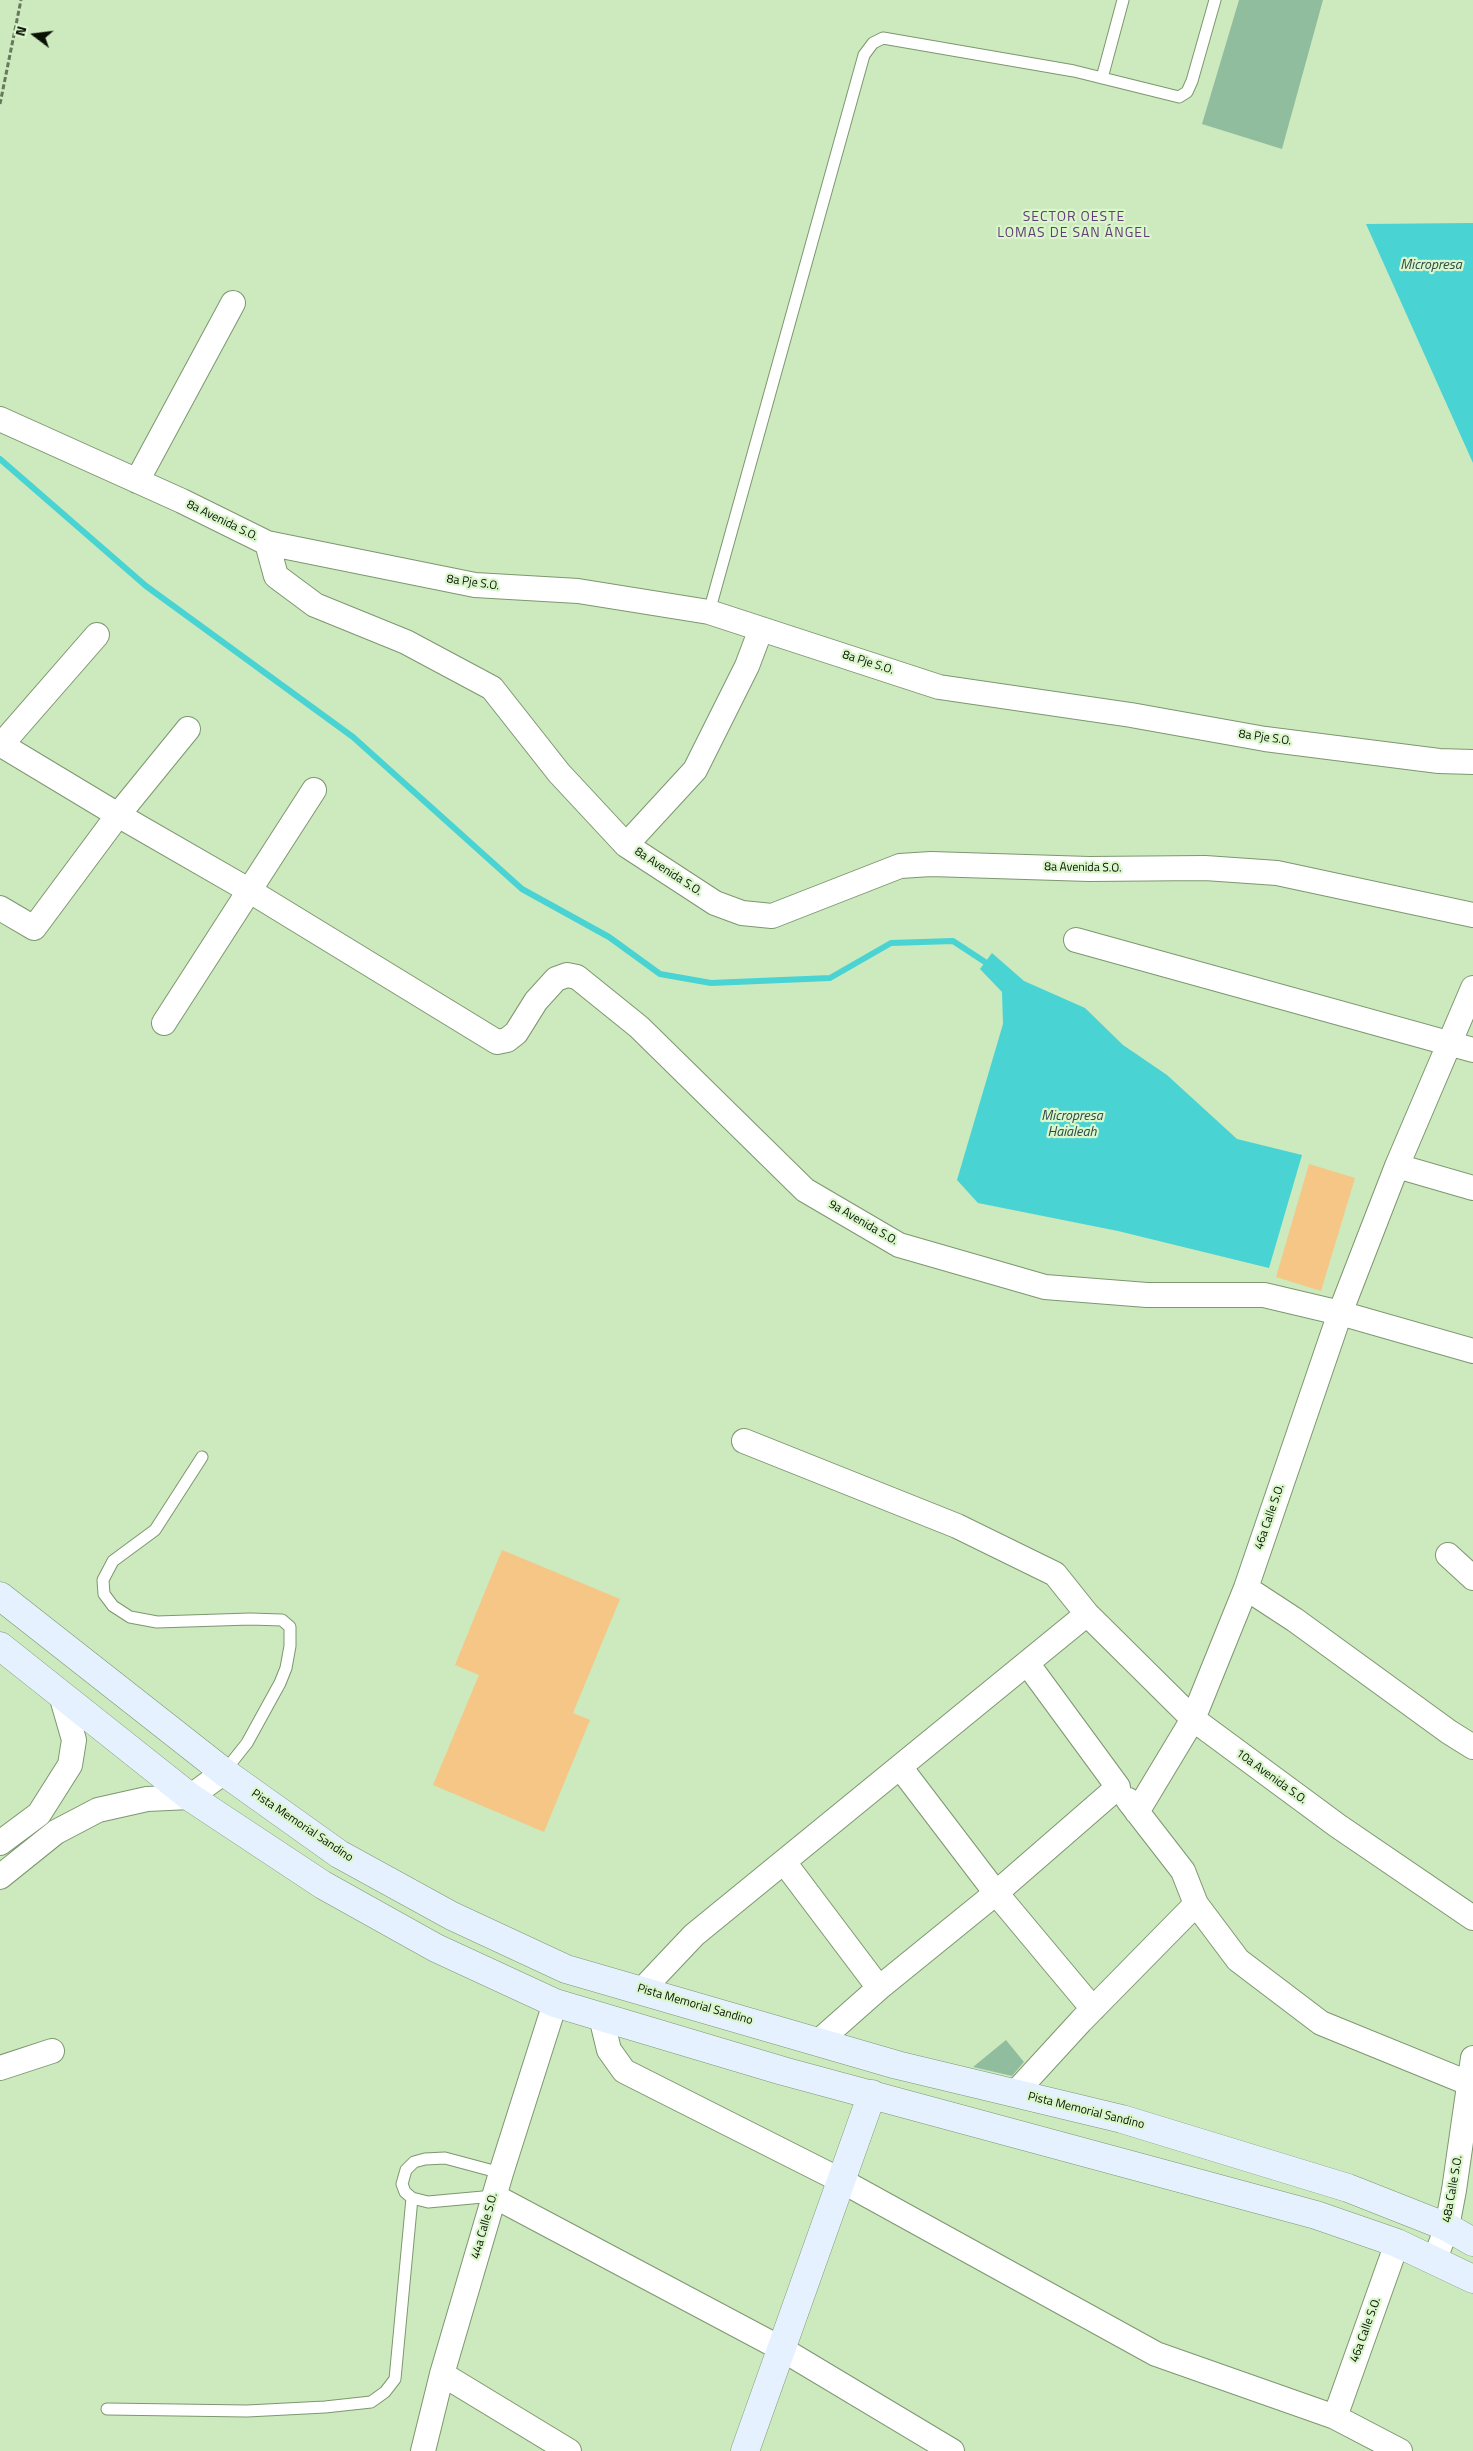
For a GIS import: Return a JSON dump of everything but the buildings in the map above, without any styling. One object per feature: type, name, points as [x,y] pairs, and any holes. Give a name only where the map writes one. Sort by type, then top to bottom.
[{"type":"main road","name":"Pista Memorial Sandino","points":[[0,1596],[224,1772],[339,1854],[452,1916],[566,1969],[897,2065],[1122,2119],[1320,2180],[1447,2227],[1473,2242]]},
{"type":"main road","points":[[0,1646],[190,1796],[323,1885],[436,1948],[555,2003],[872,2094],[1316,2215],[1397,2243],[1473,2279]]},
{"type":"main road","points":[[745,2451],[780,2348],[872,2094]]},
{"type":"street","points":[[137,481],[232,304]]},
{"type":"street","name":"8a Avenida S.O.","points":[[0,419],[267,543],[276,576],[315,605],[406,642],[492,688],[559,773],[626,845],[716,903],[742,913],[772,916],[900,866],[931,864],[1089,869],[1205,868],[1277,873],[1473,915]]},
{"type":"street","name":"8a Pje S.O.","points":[[267,543],[474,585],[578,591],[709,612],[939,687],[1131,715],[1265,739],[1439,761],[1473,762]]},
{"type":"street","points":[[626,845],[695,770],[747,666],[761,629]]},
{"type":"street","points":[[97,635],[1,744],[118,816],[250,891]]},
{"type":"street","points":[[0,908],[34,928],[118,816],[188,729]]},
{"type":"street","points":[[164,1022],[314,790]]},
{"type":"street","name":"9a Avenida S.O.","points":[[250,891],[497,1042],[507,1040],[516,1033],[536,1001],[556,979],[567,975],[576,977],[639,1027],[805,1190],[899,1244],[1045,1287],[1148,1295],[1264,1295],[1340,1313],[1473,1351]]},
{"type":"street","points":[[1076,940],[1473,1050]]},
{"type":"street","name":"46a Calle S.O.","points":[[1137,1812],[1193,1719],[1246,1588],[1340,1313],[1397,1166],[1473,988]]},
{"type":"street","points":[[1397,1166],[1473,1188]]},
{"type":"street","name":"10a Avenida S.O.","points":[[744,1441],[957,1526],[1055,1574],[1086,1614],[1193,1719],[1338,1826],[1473,1918]]},
{"type":"street","points":[[1448,1555],[1473,1578]]},
{"type":"street","points":[[1246,1588],[1296,1620],[1449,1732],[1473,1747]]},
{"type":"street","points":[[642,1990],[694,1935],[1086,1614]]},
{"type":"street","points":[[1027,1663],[1118,1787],[1183,1871],[1196,1904],[1238,1960],[1321,2023],[1471,2084]]},
{"type":"street","points":[[0,1843],[39,1814],[70,1764],[74,1740],[61,1695]]},
{"type":"street","points":[[900,1767],[996,1893],[1093,2009]]},
{"type":"street","points":[[0,1877],[56,1832],[98,1810],[147,1799],[190,1796],[224,1772]]},
{"type":"street","points":[[818,2042],[879,1988],[996,1893],[1118,1787]]},
{"type":"street","points":[[39,1814],[56,1832]]},
{"type":"street","points":[[784,1862],[879,1988]]},
{"type":"street","points":[[1015,2093],[1093,2009],[1196,1904]]},
{"type":"street","name":"44a Calle S.O.","points":[[423,2451],[442,2374],[494,2196],[555,2003]]},
{"type":"street","points":[[601,2017],[609,2050],[624,2070],[842,2181],[1156,2354],[1335,2417],[1400,2451]]},
{"type":"street","points":[[0,2068],[52,2051]]},
{"type":"street","name":"48a Calle S.O.","points":[[1435,2260],[1447,2227],[1471,2084],[1473,2058]]},
{"type":"street","points":[[494,2196],[780,2348],[952,2451]]},
{"type":"street","name":"46a Calle S.O.","points":[[1335,2417],[1397,2243]]},
{"type":"street","points":[[442,2374],[569,2451]]},
{"type":"lane","points":[[1102,78],[1123,0]]},
{"type":"lane","points":[[709,612],[724,566],[864,55],[873,43],[883,38],[1074,71],[1168,96],[1179,97],[1187,92],[1192,81],[1215,0]]},
{"type":"lane","points":[[202,1457],[155,1530],[113,1561],[103,1580],[104,1594],[113,1606],[130,1616],[158,1622],[250,1618],[282,1620],[290,1626],[288,1654],[280,1683],[246,1743],[224,1772]]},
{"type":"lane","points":[[494,2196],[428,2202],[412,2198],[405,2192],[402,2184],[406,2170],[414,2162],[445,2158],[501,2173]]},
{"type":"lane","points":[[107,2409],[247,2411],[325,2407],[371,2402],[385,2392],[395,2379],[412,2198]]},
{"type":"path","points":[[0,104],[21,0]]},
{"type":"shaded area","points":[[1309,1164],[1355,1178],[1321,1291],[1276,1277]]},
{"type":"shaded area","points":[[502,1550],[620,1599],[573,1713],[590,1720],[544,1832],[433,1785],[479,1675],[455,1665]]},
{"type":"water","name":"Micropresa","points":[[1473,223],[1473,463],[1366,224]]},
{"type":"water","name":"Micropresa Haialeah","points":[[992,953],[1024,981],[1085,1008],[1123,1045],[1167,1075],[1237,1139],[1302,1155],[1269,1268],[1118,1231],[978,1203],[957,1180],[1003,1024],[1002,992],[980,969]]},
{"type":"waterway","points":[[0,459],[146,586],[353,737],[522,889],[609,937],[660,974],[711,983],[830,978],[891,943],[953,941],[985,962]]},
{"type":"district","name":"SECTOR OESTE LOMAS DE SAN ÁNGEL","points":[[1074,226]]}]
